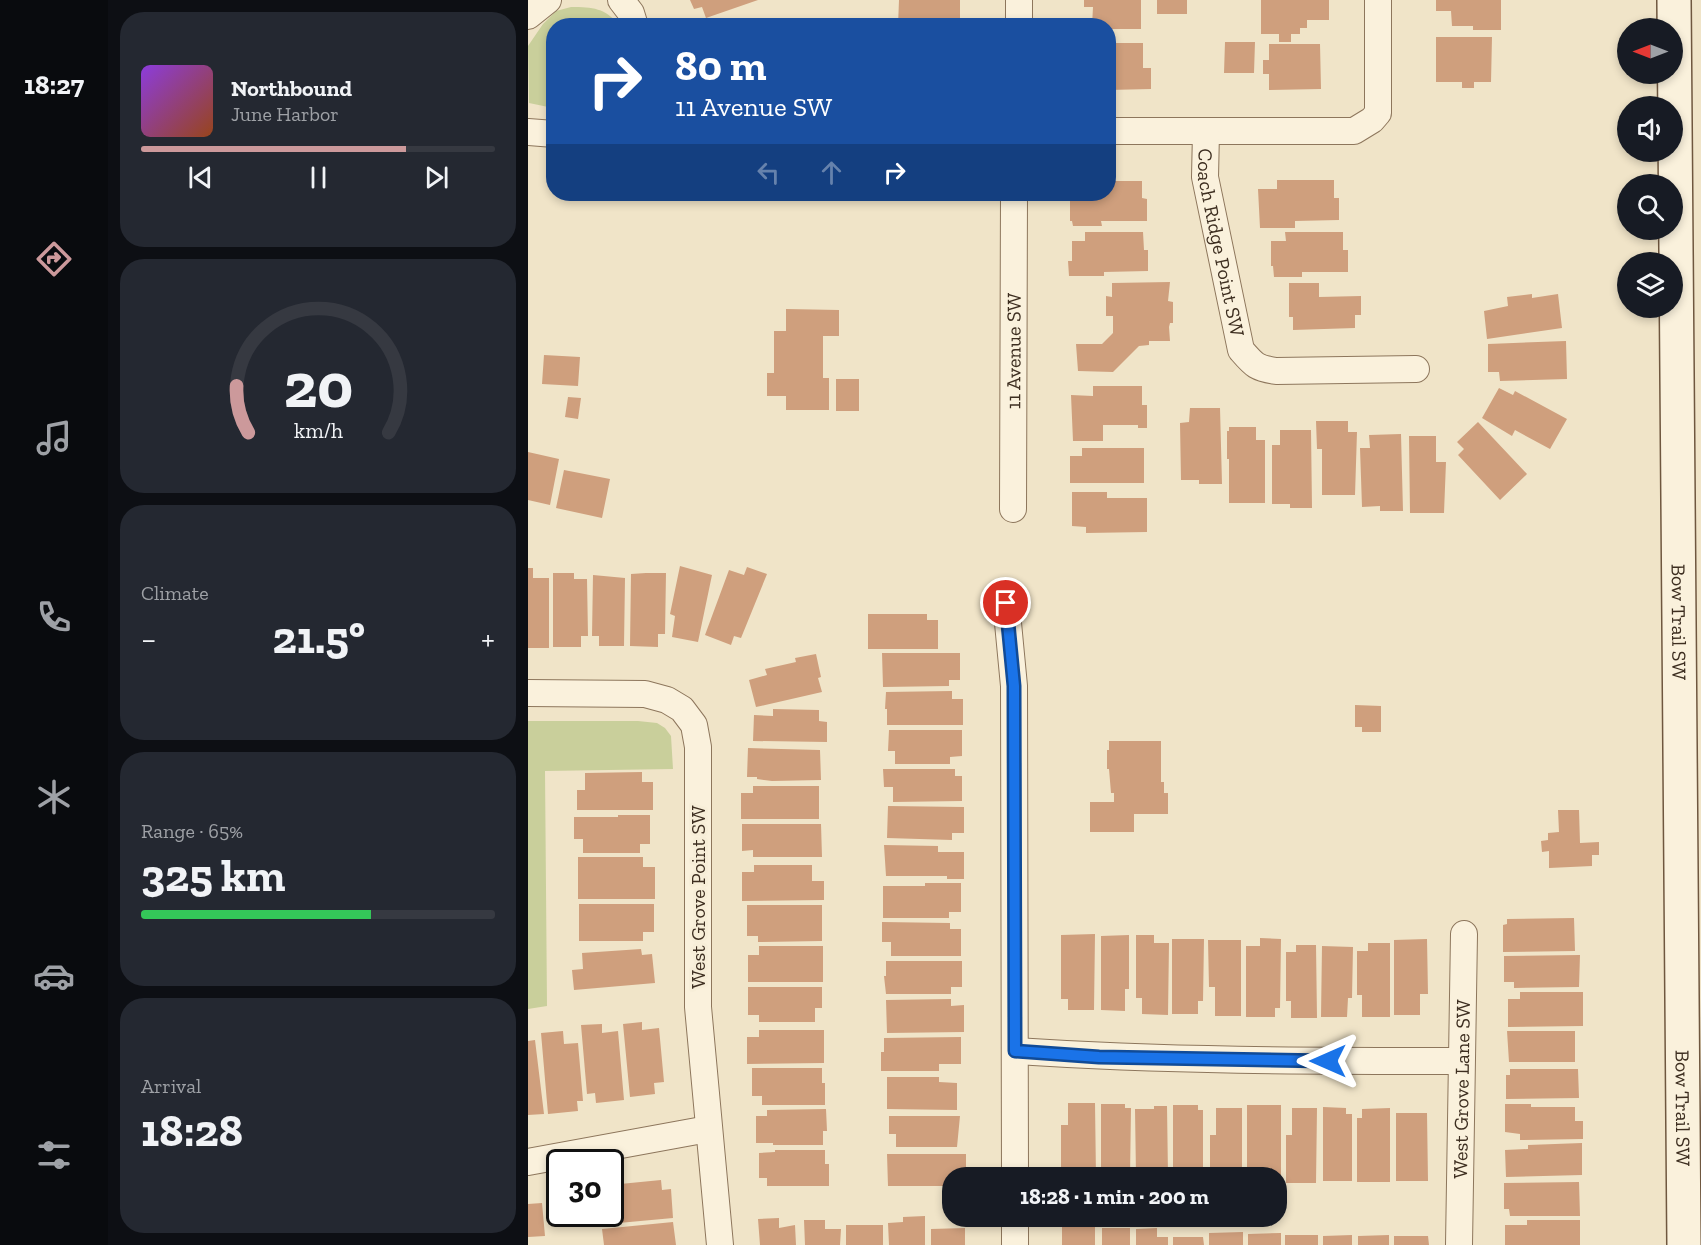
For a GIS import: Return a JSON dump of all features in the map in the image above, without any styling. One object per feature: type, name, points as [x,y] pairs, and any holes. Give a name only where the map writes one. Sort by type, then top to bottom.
[{"type":"main road","name":"Bow Trail SW","points":[[1674,0],[1684,1245]]},
{"type":"street","points":[[528,16],[548,0]]},
{"type":"street","points":[[621,0],[633,18]]},
{"type":"street","points":[[1019,0],[1019,18]]},
{"type":"street","points":[[1116,131],[1354,131],[1372,120],[1378,113],[1378,0]]},
{"type":"street","points":[[528,132],[546,133]]},
{"type":"street","name":"Coach Ridge Point SW","points":[[1206,132],[1205,177],[1241,350],[1258,368],[1276,371],[1416,369]]},
{"type":"street","name":"11 Avenue SW","points":[[1013,509],[1014,201]]},
{"type":"street","points":[[1006,603],[1014,686],[1015,1167]]},
{"type":"street","name":"West Grove Point SW","points":[[528,693],[645,694],[667,700],[682,709],[694,725],[698,747],[698,1007],[720,1245]]},
{"type":"street","name":"West Grove Lane SW","points":[[1459,1245],[1464,934]]},
{"type":"street","points":[[1015,1051],[1099,1057],[1283,1061],[1461,1061]]},
{"type":"street","points":[[528,1162],[708,1129]]},
{"type":"street","points":[[1015,1227],[1015,1245]]},
{"type":"green space","points":[[571,7],[586,7],[603,12],[613,18],[549,18],[556,11]]},
{"type":"green space","points":[[546,21],[546,107],[529,103],[528,46]]},
{"type":"green space","points":[[528,721],[657,723],[671,736],[673,769],[545,771],[547,1006],[528,1009]]},
{"type":"building","points":[[690,0],[758,0],[706,18],[702,7],[694,9]]},
{"type":"building","points":[[899,0],[960,0],[960,18],[898,18]]},
{"type":"building","points":[[1084,0],[1141,0],[1141,29],[1116,29],[1116,18],[1092,18],[1093,7],[1084,7]]},
{"type":"building","points":[[1157,0],[1187,0],[1187,14],[1157,14]]},
{"type":"building","points":[[1261,0],[1329,0],[1329,20],[1307,20],[1307,28],[1300,28],[1300,34],[1291,34],[1291,42],[1279,42],[1279,34],[1261,34]]},
{"type":"building","points":[[1436,0],[1501,0],[1501,30],[1473,30],[1473,26],[1452,26],[1451,11],[1436,11]]},
{"type":"building","points":[[1436,37],[1492,37],[1491,82],[1474,82],[1474,88],[1462,88],[1462,82],[1436,82]]},
{"type":"building","points":[[1225,42],[1255,42],[1254,73],[1224,73]]},
{"type":"building","points":[[1116,43],[1143,43],[1143,68],[1151,68],[1151,89],[1116,90]]},
{"type":"building","points":[[1269,44],[1320,44],[1321,89],[1269,90],[1269,74],[1263,74],[1263,60],[1269,60]]},
{"type":"building","points":[[1277,180],[1334,180],[1334,198],[1339,198],[1339,220],[1295,221],[1295,228],[1260,228],[1258,189],[1277,189]]},
{"type":"building","points":[[1116,181],[1142,181],[1142,198],[1147,199],[1147,221],[1101,221],[1102,226],[1073,226],[1070,221],[1070,201],[1116,201]]},
{"type":"building","points":[[1085,232],[1143,232],[1144,250],[1148,250],[1148,271],[1104,272],[1104,276],[1069,276],[1068,261],[1072,261],[1072,241],[1085,241]]},
{"type":"building","points":[[1285,232],[1343,232],[1343,250],[1348,250],[1348,272],[1302,272],[1302,277],[1274,277],[1273,266],[1271,266],[1271,241],[1286,241]]},
{"type":"building","points":[[1170,282],[1168,301],[1173,302],[1173,323],[1170,323],[1169,327],[1170,341],[1149,341],[1149,345],[1139,346],[1113,372],[1078,371],[1076,344],[1102,344],[1113,333],[1113,316],[1106,316],[1106,296],[1112,297],[1112,283]]},
{"type":"building","points":[[1289,283],[1319,283],[1319,297],[1361,296],[1361,315],[1355,315],[1355,328],[1293,330],[1293,317],[1289,317]]},
{"type":"building","points":[[1532,294],[1532,298],[1558,294],[1562,328],[1487,339],[1484,311],[1508,306],[1507,297]]},
{"type":"building","points":[[786,309],[839,310],[839,336],[823,336],[823,378],[829,378],[829,410],[786,410],[786,396],[767,396],[767,373],[774,373],[774,331],[786,331]]},
{"type":"building","points":[[1566,341],[1567,379],[1500,381],[1499,372],[1488,372],[1488,344]]},
{"type":"building","points":[[544,355],[580,357],[578,386],[542,384]]},
{"type":"building","points":[[836,379],[859,379],[859,411],[836,411]]},
{"type":"building","points":[[1093,386],[1142,386],[1142,405],[1147,405],[1147,428],[1138,428],[1138,425],[1103,425],[1103,441],[1073,441],[1071,395],[1093,396]]},
{"type":"building","points":[[1499,388],[1513,395],[1515,391],[1567,419],[1550,449],[1515,430],[1512,436],[1482,418]]},
{"type":"building","points":[[568,397],[581,398],[578,419],[565,417]]},
{"type":"building","points":[[1190,408],[1220,408],[1222,484],[1199,484],[1199,480],[1181,480],[1180,423],[1189,422]]},
{"type":"building","points":[[1316,421],[1348,421],[1348,432],[1357,432],[1355,495],[1322,495],[1322,449],[1317,449]]},
{"type":"building","points":[[1478,422],[1527,474],[1500,500],[1458,455],[1464,449],[1457,442]]},
{"type":"building","points":[[1229,427],[1256,427],[1256,440],[1265,440],[1265,503],[1229,503],[1227,431]]},
{"type":"building","points":[[1280,430],[1311,430],[1312,508],[1290,508],[1290,504],[1272,504],[1272,445],[1280,445]]},
{"type":"building","points":[[1401,434],[1403,511],[1380,511],[1380,506],[1362,507],[1360,448],[1370,448],[1369,435]]},
{"type":"building","points":[[1409,436],[1436,436],[1436,462],[1446,462],[1444,513],[1410,513]]},
{"type":"building","points":[[1082,448],[1144,448],[1144,483],[1070,483],[1070,456],[1082,456]]},
{"type":"building","points":[[528,452],[559,459],[550,505],[528,500]]},
{"type":"building","points":[[564,470],[610,479],[602,518],[556,508]]},
{"type":"building","points":[[1072,492],[1107,492],[1107,498],[1147,498],[1147,532],[1086,533],[1086,527],[1072,526]]},
{"type":"building","points":[[680,566],[712,575],[698,642],[672,637],[675,616],[670,614]]},
{"type":"building","points":[[747,567],[767,574],[741,638],[734,636],[731,645],[705,635],[729,570],[744,575]]},
{"type":"building","points":[[528,568],[533,568],[533,578],[549,578],[549,648],[528,648]]},
{"type":"building","points":[[553,573],[574,573],[574,579],[587,579],[588,636],[581,636],[581,647],[553,647]]},
{"type":"building","points":[[666,573],[665,634],[658,634],[658,647],[630,646],[631,574]]},
{"type":"building","points":[[593,575],[625,578],[624,646],[599,646],[599,636],[592,636]]},
{"type":"building","points":[[868,614],[927,614],[927,620],[938,620],[938,649],[868,649]]},
{"type":"building","points":[[882,653],[960,653],[960,680],[949,680],[949,686],[883,687]]},
{"type":"building","points":[[816,654],[822,692],[756,707],[749,680],[767,675],[765,669],[796,662],[795,658]]},
{"type":"building","points":[[952,691],[952,699],[963,699],[963,725],[887,725],[886,692]]},
{"type":"building","points":[[1355,705],[1381,706],[1381,732],[1362,732],[1362,727],[1355,727]]},
{"type":"building","points":[[773,709],[819,710],[819,721],[827,722],[827,742],[753,741],[754,715],[773,716]]},
{"type":"building","points":[[889,730],[962,730],[962,756],[950,757],[950,764],[895,764],[895,751],[888,751]]},
{"type":"building","points":[[1109,741],[1161,741],[1161,782],[1164,782],[1164,793],[1168,793],[1168,814],[1134,814],[1134,832],[1090,832],[1090,802],[1114,802],[1109,769],[1107,769]]},
{"type":"building","points":[[748,748],[820,750],[821,780],[772,781],[747,777]]},
{"type":"building","points":[[883,769],[955,769],[955,776],[962,776],[962,801],[893,802],[893,787],[884,787]]},
{"type":"building","points":[[642,772],[642,782],[653,782],[653,810],[577,810],[577,790],[585,790],[585,773]]},
{"type":"building","points":[[753,786],[819,786],[819,819],[741,819],[741,793],[753,793]]},
{"type":"building","points":[[888,806],[964,807],[964,833],[952,833],[952,840],[887,838]]},
{"type":"building","points":[[1558,810],[1579,810],[1580,843],[1599,842],[1599,855],[1592,855],[1592,866],[1549,868],[1549,851],[1542,852],[1541,841],[1548,840],[1548,833],[1559,832]]},
{"type":"building","points":[[618,815],[650,815],[650,844],[640,844],[640,853],[583,853],[583,839],[574,839],[574,817],[618,817]]},
{"type":"building","points":[[742,824],[821,824],[822,857],[753,857],[753,850],[742,851]]},
{"type":"building","points":[[884,845],[938,846],[938,852],[964,852],[964,879],[947,879],[947,876],[886,876]]},
{"type":"building","points":[[578,857],[643,857],[643,867],[655,867],[655,899],[578,899]]},
{"type":"building","points":[[754,865],[812,865],[812,881],[824,881],[824,900],[742,901],[742,872],[754,872]]},
{"type":"building","points":[[925,883],[961,883],[961,912],[949,912],[949,918],[883,918],[883,886],[925,886]]},
{"type":"building","points":[[579,904],[654,904],[654,932],[643,932],[643,941],[579,941]]},
{"type":"building","points":[[747,905],[822,905],[822,941],[758,942],[758,936],[747,936]]},
{"type":"building","points":[[1574,918],[1575,951],[1503,952],[1503,925],[1507,924],[1507,919]]},
{"type":"building","points":[[882,922],[950,923],[950,929],[961,929],[961,956],[891,956],[891,942],[882,942]]},
{"type":"building","points":[[1095,934],[1094,1010],[1068,1010],[1068,999],[1061,999],[1061,935]]},
{"type":"building","points":[[1129,935],[1129,989],[1125,989],[1125,1011],[1101,1010],[1101,936]]},
{"type":"building","points":[[1136,935],[1154,935],[1154,943],[1169,943],[1168,1015],[1142,1014],[1142,998],[1136,998]]},
{"type":"building","points":[[1260,938],[1281,939],[1280,1008],[1275,1008],[1275,1017],[1246,1017],[1246,946],[1260,946]]},
{"type":"building","points":[[1172,939],[1204,939],[1203,1001],[1198,1001],[1198,1014],[1172,1014]]},
{"type":"building","points":[[1427,939],[1428,994],[1420,994],[1420,1015],[1394,1015],[1394,940]]},
{"type":"building","points":[[1208,940],[1241,940],[1241,1016],[1215,1016],[1215,987],[1209,987]]},
{"type":"building","points":[[1368,943],[1390,943],[1390,1017],[1362,1017],[1362,995],[1357,995],[1357,951],[1368,951]]},
{"type":"building","points":[[1296,945],[1316,945],[1317,1018],[1291,1018],[1291,1001],[1286,1001],[1286,952],[1296,952]]},
{"type":"building","points":[[759,946],[823,946],[823,982],[748,982],[748,955],[759,955]]},
{"type":"building","points":[[1322,946],[1353,947],[1352,998],[1348,998],[1347,1017],[1321,1017]]},
{"type":"building","points":[[641,949],[642,955],[652,954],[655,983],[574,990],[572,970],[583,969],[582,953]]},
{"type":"building","points":[[1580,955],[1579,987],[1514,988],[1514,982],[1504,982],[1504,956]]},
{"type":"building","points":[[886,961],[962,961],[962,987],[951,987],[951,994],[886,994],[884,976],[886,976]]},
{"type":"building","points":[[748,987],[822,987],[822,1008],[815,1008],[815,1022],[759,1022],[759,1015],[748,1015]]},
{"type":"building","points":[[1520,992],[1583,992],[1583,1026],[1508,1027],[1508,999],[1520,999]]},
{"type":"building","points":[[951,999],[951,1006],[964,1005],[964,1032],[887,1033],[886,1000]]},
{"type":"building","points":[[642,1022],[642,1030],[659,1028],[664,1082],[654,1083],[655,1094],[630,1097],[623,1024]]},
{"type":"building","points":[[602,1024],[602,1033],[618,1031],[624,1100],[596,1103],[595,1093],[587,1094],[581,1025]]},
{"type":"building","points":[[759,1030],[824,1030],[824,1063],[747,1064],[747,1037],[759,1037]]},
{"type":"building","points":[[563,1031],[564,1044],[578,1043],[583,1101],[577,1101],[578,1111],[548,1114],[541,1033]]},
{"type":"building","points":[[1507,1031],[1575,1031],[1575,1062],[1509,1062]]},
{"type":"building","points":[[961,1037],[961,1064],[939,1064],[939,1071],[881,1071],[884,1038]]},
{"type":"building","points":[[535,1040],[544,1114],[528,1115],[528,1041]]},
{"type":"building","points":[[752,1068],[822,1068],[825,1105],[762,1105],[762,1096],[752,1096]]},
{"type":"building","points":[[1510,1069],[1578,1069],[1579,1098],[1506,1099],[1506,1075],[1510,1075]]},
{"type":"building","points":[[887,1077],[939,1077],[939,1082],[957,1083],[957,1110],[887,1109]]},
{"type":"building","points":[[1068,1103],[1095,1103],[1096,1167],[1061,1167],[1061,1125],[1068,1125]]},
{"type":"building","points":[[1101,1104],[1125,1104],[1125,1108],[1131,1108],[1130,1167],[1101,1167]]},
{"type":"building","points":[[1505,1104],[1531,1104],[1531,1107],[1575,1107],[1575,1121],[1583,1121],[1583,1139],[1520,1140],[1520,1134],[1505,1132]]},
{"type":"building","points":[[1173,1105],[1198,1105],[1198,1110],[1203,1110],[1203,1167],[1173,1167]]},
{"type":"building","points":[[1247,1105],[1281,1105],[1281,1167],[1247,1167]]},
{"type":"building","points":[[1154,1106],[1167,1106],[1168,1167],[1136,1167],[1135,1109],[1154,1109]]},
{"type":"building","points":[[1323,1107],[1346,1108],[1346,1114],[1352,1114],[1352,1181],[1323,1181]]},
{"type":"building","points":[[1216,1108],[1242,1108],[1242,1167],[1210,1167],[1210,1135],[1216,1135]]},
{"type":"building","points":[[1292,1108],[1317,1108],[1316,1183],[1287,1183],[1286,1135],[1292,1135]]},
{"type":"building","points":[[1390,1108],[1390,1182],[1357,1182],[1357,1118],[1362,1118],[1362,1109]]},
{"type":"building","points":[[826,1109],[827,1131],[823,1131],[823,1145],[756,1143],[756,1116],[767,1116],[767,1110]]},
{"type":"building","points":[[1396,1113],[1427,1113],[1428,1181],[1396,1181]]},
{"type":"building","points":[[889,1116],[960,1116],[957,1147],[896,1147],[896,1134],[889,1134]]},
{"type":"building","points":[[1582,1143],[1582,1175],[1506,1177],[1505,1150],[1528,1149],[1528,1145]]},
{"type":"building","points":[[775,1150],[825,1150],[825,1164],[829,1164],[829,1186],[767,1186],[767,1178],[759,1178],[759,1153],[775,1152]]},
{"type":"building","points":[[887,1154],[966,1154],[966,1167],[942,1167],[942,1186],[888,1186]]},
{"type":"building","points":[[661,1180],[662,1190],[671,1189],[673,1218],[624,1223],[624,1184]]},
{"type":"building","points":[[1579,1182],[1580,1216],[1510,1216],[1509,1209],[1504,1209],[1504,1183]]},
{"type":"building","points":[[542,1203],[545,1236],[528,1237],[528,1204]]},
{"type":"building","points":[[925,1216],[925,1245],[889,1245],[888,1223],[903,1222],[903,1217]]},
{"type":"building","points":[[779,1218],[779,1228],[795,1225],[796,1245],[760,1245],[758,1219]]},
{"type":"building","points":[[804,1220],[825,1220],[825,1229],[841,1229],[840,1245],[805,1245]]},
{"type":"building","points":[[1527,1220],[1580,1220],[1580,1245],[1505,1245],[1505,1225],[1527,1225]]},
{"type":"building","points":[[673,1222],[676,1245],[604,1245],[602,1229]]},
{"type":"building","points":[[846,1225],[883,1225],[883,1245],[846,1245]]},
{"type":"building","points":[[1062,1227],[1095,1227],[1095,1245],[1062,1245]]},
{"type":"building","points":[[965,1228],[965,1245],[931,1245],[931,1229]]},
{"type":"building","points":[[1102,1228],[1130,1228],[1130,1245],[1102,1245]]},
{"type":"building","points":[[1157,1228],[1157,1237],[1168,1237],[1168,1245],[1136,1245],[1136,1229]]},
{"type":"building","points":[[1243,1232],[1243,1245],[1209,1245],[1209,1233]]},
{"type":"building","points":[[1281,1233],[1281,1245],[1248,1245],[1248,1234]]},
{"type":"building","points":[[1285,1235],[1318,1235],[1318,1245],[1285,1245]]},
{"type":"building","points":[[1352,1235],[1352,1245],[1323,1245],[1323,1236]]},
{"type":"building","points":[[1389,1235],[1389,1245],[1358,1245],[1358,1236]]},
{"type":"building","points":[[1394,1236],[1428,1236],[1429,1245],[1394,1245]]},
{"type":"building","points":[[1173,1237],[1203,1237],[1204,1245],[1173,1245]]},
{"type":"route","points":[[1006,603],[1014,686],[1015,1051],[1099,1057],[1328,1061]]}]
